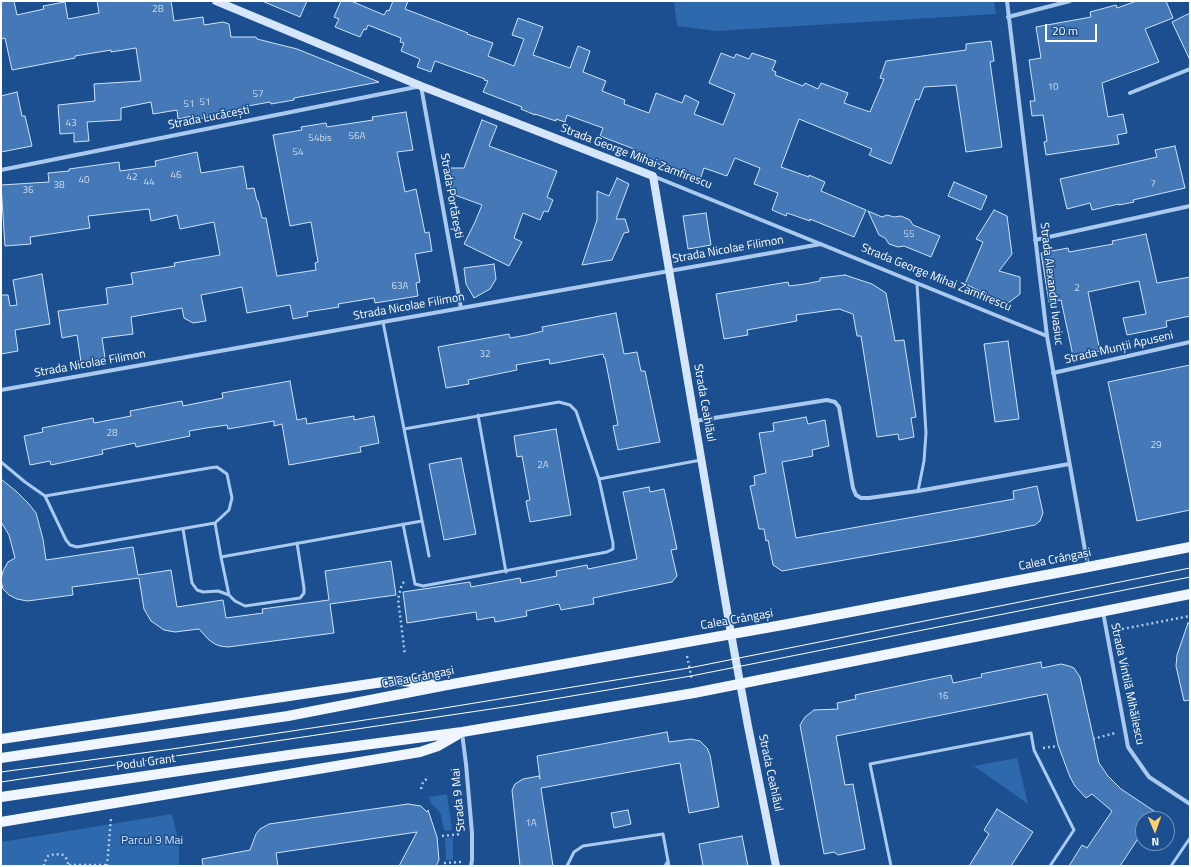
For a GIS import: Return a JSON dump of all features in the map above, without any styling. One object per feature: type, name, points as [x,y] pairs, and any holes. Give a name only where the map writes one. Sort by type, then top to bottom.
[{"type":"main road","name":"Calea Crângași","points":[[1,758],[288,716],[447,685],[731,634],[1088,567],[1190,546]]},
{"type":"main road","points":[[1,822],[420,752],[438,746],[462,732],[694,693],[1190,594]]},
{"type":"main road","points":[[1,739],[383,682],[401,681],[447,685]]},
{"type":"main road","name":"Podul Grant","points":[[1,797],[296,754],[462,732]]},
{"type":"street","name":"Strada George Mihai Zamfirescu","points":[[216,1],[421,86],[653,176],[1047,336]]},
{"type":"street","name":"Strada Alexandru Ivasiuc","points":[[1007,1],[1047,336],[1088,567]]},
{"type":"street","points":[[1008,17],[1070,1]]},
{"type":"street","points":[[1130,93],[1190,69]]},
{"type":"street","name":"Strada Lucăcești","points":[[1,170],[421,86]]},
{"type":"street","name":"Strada Portărești","points":[[421,86],[461,308]]},
{"type":"street","name":"Strada Ceahlăul","points":[[653,176],[731,634],[776,866]]},
{"type":"street","points":[[1035,240],[1190,206]]},
{"type":"street","name":"Strada Nicolae Filimon","points":[[1,390],[821,244]]},
{"type":"street","name":"Strada Munții Apuseni","points":[[1053,373],[1190,342]]},
{"type":"street","points":[[694,421],[827,400],[835,402],[839,407],[853,488],[856,495],[861,498],[918,491],[1069,464]]},
{"type":"street","name":"Strada Vintilă Mihăilescu","points":[[1103,612],[1128,747],[1149,777],[1190,804]]},
{"type":"street","name":"Strada 9 Mai","points":[[462,732],[472,833],[472,864]]},
{"type":"lane","points":[[917,284],[926,434],[924,461],[918,491]]},
{"type":"lane","points":[[383,322],[429,556]]},
{"type":"lane","points":[[403,524],[415,584],[423,586],[506,572],[607,552],[613,549],[599,478],[576,411],[570,405],[559,402],[404,429]]},
{"type":"lane","points":[[478,415],[506,572]]},
{"type":"lane","points":[[599,478],[701,460]]},
{"type":"lane","points":[[1,462],[45,496],[66,540],[70,545],[77,548],[215,523],[229,510],[232,498],[227,474],[218,467],[45,496]]},
{"type":"lane","points":[[221,557],[422,521]]},
{"type":"lane","points":[[215,523],[229,595]]},
{"type":"lane","points":[[183,529],[192,583],[197,590],[203,592],[218,591],[229,595],[235,601],[245,606],[300,598],[304,593],[304,588],[297,543]]},
{"type":"lane","points":[[891,866],[870,764],[1031,733],[1034,750],[1074,830],[1050,866]]},
{"type":"lane","points":[[567,866],[574,852],[583,846],[663,834],[669,866]]},
{"type":"lane","points":[[1171,866],[1190,838]]},
{"type":"lane","points":[[665,866],[668,860]]},
{"type":"path","points":[[405,656],[398,599],[402,584],[413,573]]},
{"type":"path","points":[[1106,632],[1190,616]]},
{"type":"path","points":[[685,642],[694,693]]},
{"type":"path","points":[[1093,739],[1125,730]]},
{"type":"path","points":[[1034,750],[1058,746]]},
{"type":"path","points":[[421,789],[423,782],[429,777]]},
{"type":"path","points":[[44,866],[48,856],[55,854],[63,855],[68,861],[69,865],[107,866],[111,818]]},
{"type":"path","points":[[442,836],[472,833]]},
{"type":"path","points":[[444,863],[472,864]]},
{"type":"green space","points":[[674,1],[994,1],[996,14],[717,31],[677,26]]},
{"type":"green space","points":[[1017,758],[1028,804],[974,766]]},
{"type":"green space","points":[[447,794],[452,830],[444,831],[441,814],[431,803],[429,797]]},
{"type":"green space","name":"Parcul 9 Mai","points":[[172,814],[179,844],[179,866],[1,866],[1,842]]},
{"type":"green space","points":[[453,837],[453,860],[446,860],[445,838]]},
{"type":"building","points":[[1,1],[14,1],[17,15],[44,9],[43,6],[65,2],[68,19],[99,13],[97,1],[171,1],[174,21],[203,17],[204,25],[223,22],[229,24],[231,37],[256,37],[257,39],[297,49],[379,82],[294,98],[294,100],[271,104],[270,102],[242,107],[242,111],[193,120],[192,116],[178,119],[177,110],[153,114],[151,102],[121,108],[121,120],[87,122],[89,141],[74,142],[74,133],[60,134],[58,105],[95,101],[94,84],[141,81],[136,48],[111,52],[111,50],[75,56],[75,58],[12,70],[5,38],[1,39]]},
{"type":"building","points":[[262,1],[307,1],[300,17]]},
{"type":"building","points":[[341,1],[351,1],[384,15],[387,10],[389,11],[393,1],[408,1],[405,9],[493,43],[488,56],[514,66],[524,39],[512,35],[518,18],[543,27],[533,55],[570,68],[578,46],[590,51],[583,72],[606,81],[602,91],[625,100],[624,104],[649,113],[656,93],[682,103],[685,95],[699,102],[694,114],[723,125],[735,94],[709,83],[721,53],[734,58],[736,54],[749,59],[752,53],[776,61],[772,70],[776,72],[775,75],[803,86],[805,83],[818,89],[821,83],[848,93],[844,103],[870,112],[884,79],[880,78],[886,61],[966,50],[966,44],[991,41],[994,61],[990,62],[1002,147],[966,152],[956,85],[924,87],[919,100],[916,99],[891,164],[869,155],[872,149],[799,119],[781,167],[809,177],[809,175],[825,182],[821,191],[866,210],[854,237],[810,219],[810,221],[787,213],[786,216],[772,210],[778,193],[754,184],[760,168],[735,158],[727,176],[704,168],[700,180],[656,163],[632,152],[634,149],[600,136],[603,128],[567,115],[565,122],[535,115],[521,109],[522,107],[483,92],[488,81],[484,80],[485,79],[435,61],[431,72],[417,67],[420,59],[401,51],[404,43],[400,42],[401,38],[368,25],[360,37],[335,27],[339,19],[334,17]]},
{"type":"building","points":[[1137,1],[1166,1],[1173,18],[1145,29],[1159,62],[1102,83],[1108,117],[1123,114],[1127,133],[1117,135],[1119,144],[1046,155],[1044,142],[1047,141],[1043,115],[1032,116],[1030,101],[1035,101],[1029,60],[1041,58],[1036,27],[1091,17],[1090,12],[1116,5],[1117,8]]},
{"type":"building","points":[[1190,13],[1190,60],[1172,22]]},
{"type":"building","points":[[17,92],[22,116],[25,116],[32,146],[1,152],[1,96]]},
{"type":"building","points":[[406,112],[413,150],[397,152],[405,192],[416,189],[425,233],[429,232],[432,251],[415,254],[420,282],[416,283],[418,296],[375,303],[374,298],[338,304],[339,307],[307,312],[308,316],[293,319],[290,305],[247,313],[242,287],[201,295],[206,321],[193,323],[184,318],[182,308],[131,317],[133,334],[102,338],[105,358],[81,362],[77,335],[62,338],[58,311],[108,304],[106,288],[133,284],[131,273],[175,266],[174,263],[220,255],[214,222],[180,229],[177,215],[151,221],[149,209],[88,216],[90,228],[30,237],[31,244],[5,246],[1,185],[49,182],[48,173],[69,171],[69,169],[119,162],[120,171],[156,166],[155,161],[197,152],[201,173],[243,166],[247,189],[254,188],[262,218],[266,218],[277,276],[316,270],[315,263],[318,262],[311,222],[290,226],[273,135],[302,130],[301,127],[326,123],[327,127],[373,120],[372,117]]},
{"type":"building","points":[[482,120],[497,126],[489,146],[557,171],[547,197],[553,200],[548,212],[544,211],[540,220],[523,213],[514,238],[522,242],[509,266],[464,244],[482,205],[452,194],[447,168],[464,168]]},
{"type":"building","points":[[1175,146],[1185,188],[1133,200],[1134,202],[1092,210],[1090,203],[1067,209],[1060,179],[1157,157],[1155,150]]},
{"type":"building","points":[[617,178],[629,184],[616,219],[625,219],[629,232],[624,233],[612,260],[582,265],[597,220],[597,191],[609,196]]},
{"type":"building","points":[[954,182],[987,196],[981,210],[948,196]]},
{"type":"building","points":[[994,210],[1007,216],[1012,254],[999,271],[1020,277],[1020,294],[1007,304],[965,284],[983,242],[976,239]]},
{"type":"building","points":[[868,211],[882,217],[887,215],[894,217],[901,216],[910,220],[913,225],[940,236],[931,257],[904,246],[898,247],[889,244],[885,238],[879,235]]},
{"type":"building","points":[[706,213],[711,245],[688,249],[683,216]]},
{"type":"building","points":[[1146,234],[1157,283],[1190,277],[1190,316],[1166,321],[1167,327],[1127,335],[1123,318],[1146,314],[1139,281],[1088,292],[1100,351],[1073,356],[1061,300],[1049,302],[1041,253],[1068,248],[1069,252],[1113,244],[1112,241]]},
{"type":"building","points":[[494,264],[496,279],[490,289],[474,298],[466,284],[464,268]]},
{"type":"building","points":[[42,274],[50,324],[15,330],[18,351],[1,354],[1,295],[8,295],[10,306],[17,305],[13,280]]},
{"type":"building","points":[[845,275],[872,284],[886,293],[895,341],[904,340],[916,417],[911,418],[914,437],[899,440],[898,434],[877,437],[861,336],[857,336],[853,314],[839,309],[796,315],[797,321],[747,330],[748,335],[724,339],[716,294],[788,282],[789,286],[805,284],[820,281],[820,278]]},
{"type":"building","points":[[616,313],[624,354],[637,352],[641,371],[645,371],[660,442],[618,450],[613,426],[618,425],[603,354],[550,364],[549,359],[516,365],[517,370],[468,380],[469,384],[446,388],[438,347],[509,334],[510,338],[527,335],[543,331],[542,327]]},
{"type":"building","points":[[1008,341],[1019,419],[995,422],[984,344]]},
{"type":"building","points":[[1190,365],[1190,510],[1137,521],[1108,382]]},
{"type":"building","points":[[290,381],[297,420],[306,418],[307,424],[354,416],[354,420],[374,416],[379,443],[360,447],[361,452],[289,465],[282,424],[274,426],[274,421],[228,429],[227,425],[189,431],[190,436],[136,447],[135,443],[102,450],[103,454],[51,465],[50,461],[30,465],[24,436],[43,432],[42,428],[93,418],[94,423],[131,416],[130,411],[182,401],[183,406],[223,398],[222,393]]},
{"type":"building","points":[[806,417],[808,424],[825,420],[829,446],[812,450],[813,456],[782,462],[796,538],[1014,499],[1013,491],[1037,486],[1043,513],[1040,521],[1035,525],[975,537],[782,571],[773,565],[768,540],[766,541],[764,529],[759,529],[750,486],[755,485],[754,476],[766,473],[759,433],[774,431],[773,423]]},
{"type":"building","points":[[556,429],[571,515],[530,522],[526,501],[530,500],[522,456],[517,457],[514,436]]},
{"type":"building","points":[[461,458],[476,534],[444,540],[429,464]]},
{"type":"building","points":[[1,479],[17,492],[36,513],[43,539],[46,560],[133,547],[138,575],[171,570],[177,607],[223,600],[226,618],[263,613],[262,609],[329,600],[325,571],[391,561],[396,595],[330,604],[334,633],[228,647],[215,644],[199,629],[175,632],[164,630],[151,621],[144,609],[139,578],[72,587],[73,595],[27,601],[17,599],[9,595],[3,589],[1,580],[3,571],[8,562],[15,558],[9,535],[1,522]]},
{"type":"building","points":[[649,487],[650,492],[664,489],[677,549],[671,550],[677,576],[672,582],[593,598],[594,604],[561,610],[559,604],[526,611],[527,616],[495,622],[494,617],[477,620],[476,612],[407,623],[403,592],[470,582],[471,587],[520,578],[521,583],[557,576],[556,571],[587,565],[588,569],[637,559],[623,492]]},
{"type":"building","points":[[1188,623],[1190,623],[1190,700],[1184,701],[1176,666],[1177,655]]},
{"type":"building","points":[[1041,662],[1042,668],[1061,664],[1074,668],[1080,677],[1099,763],[1108,776],[1121,789],[1154,811],[1135,811],[1135,843],[1120,866],[1069,866],[1082,845],[1087,848],[1112,811],[1092,794],[1086,798],[1075,786],[1070,777],[1058,745],[1047,694],[836,736],[845,785],[853,784],[865,849],[838,855],[834,852],[824,854],[800,725],[805,717],[814,710],[838,709],[837,703],[856,699],[855,695],[951,675],[953,683],[982,677],[981,674]]},
{"type":"building","points":[[667,732],[669,742],[691,739],[700,741],[707,748],[710,755],[719,807],[689,813],[680,763],[541,788],[553,866],[520,866],[512,790],[515,784],[523,779],[539,776],[540,779],[537,756]]},
{"type":"building","points":[[408,804],[421,806],[427,812],[428,810],[437,837],[439,860],[436,866],[399,866],[417,832],[276,853],[278,866],[203,866],[202,859],[250,850],[256,834],[260,829],[269,824]]},
{"type":"building","points":[[997,809],[1033,832],[1011,866],[969,866],[989,834],[984,830]]},
{"type":"building","points":[[628,810],[631,824],[614,828],[611,813]]},
{"type":"building","points":[[742,836],[748,866],[703,866],[699,844]]},
{"type":"tram line","points":[[1,772],[172,749],[438,709],[689,668],[1190,568]]},
{"type":"tram line","points":[[1,782],[518,705],[691,676],[1190,577]]}]
